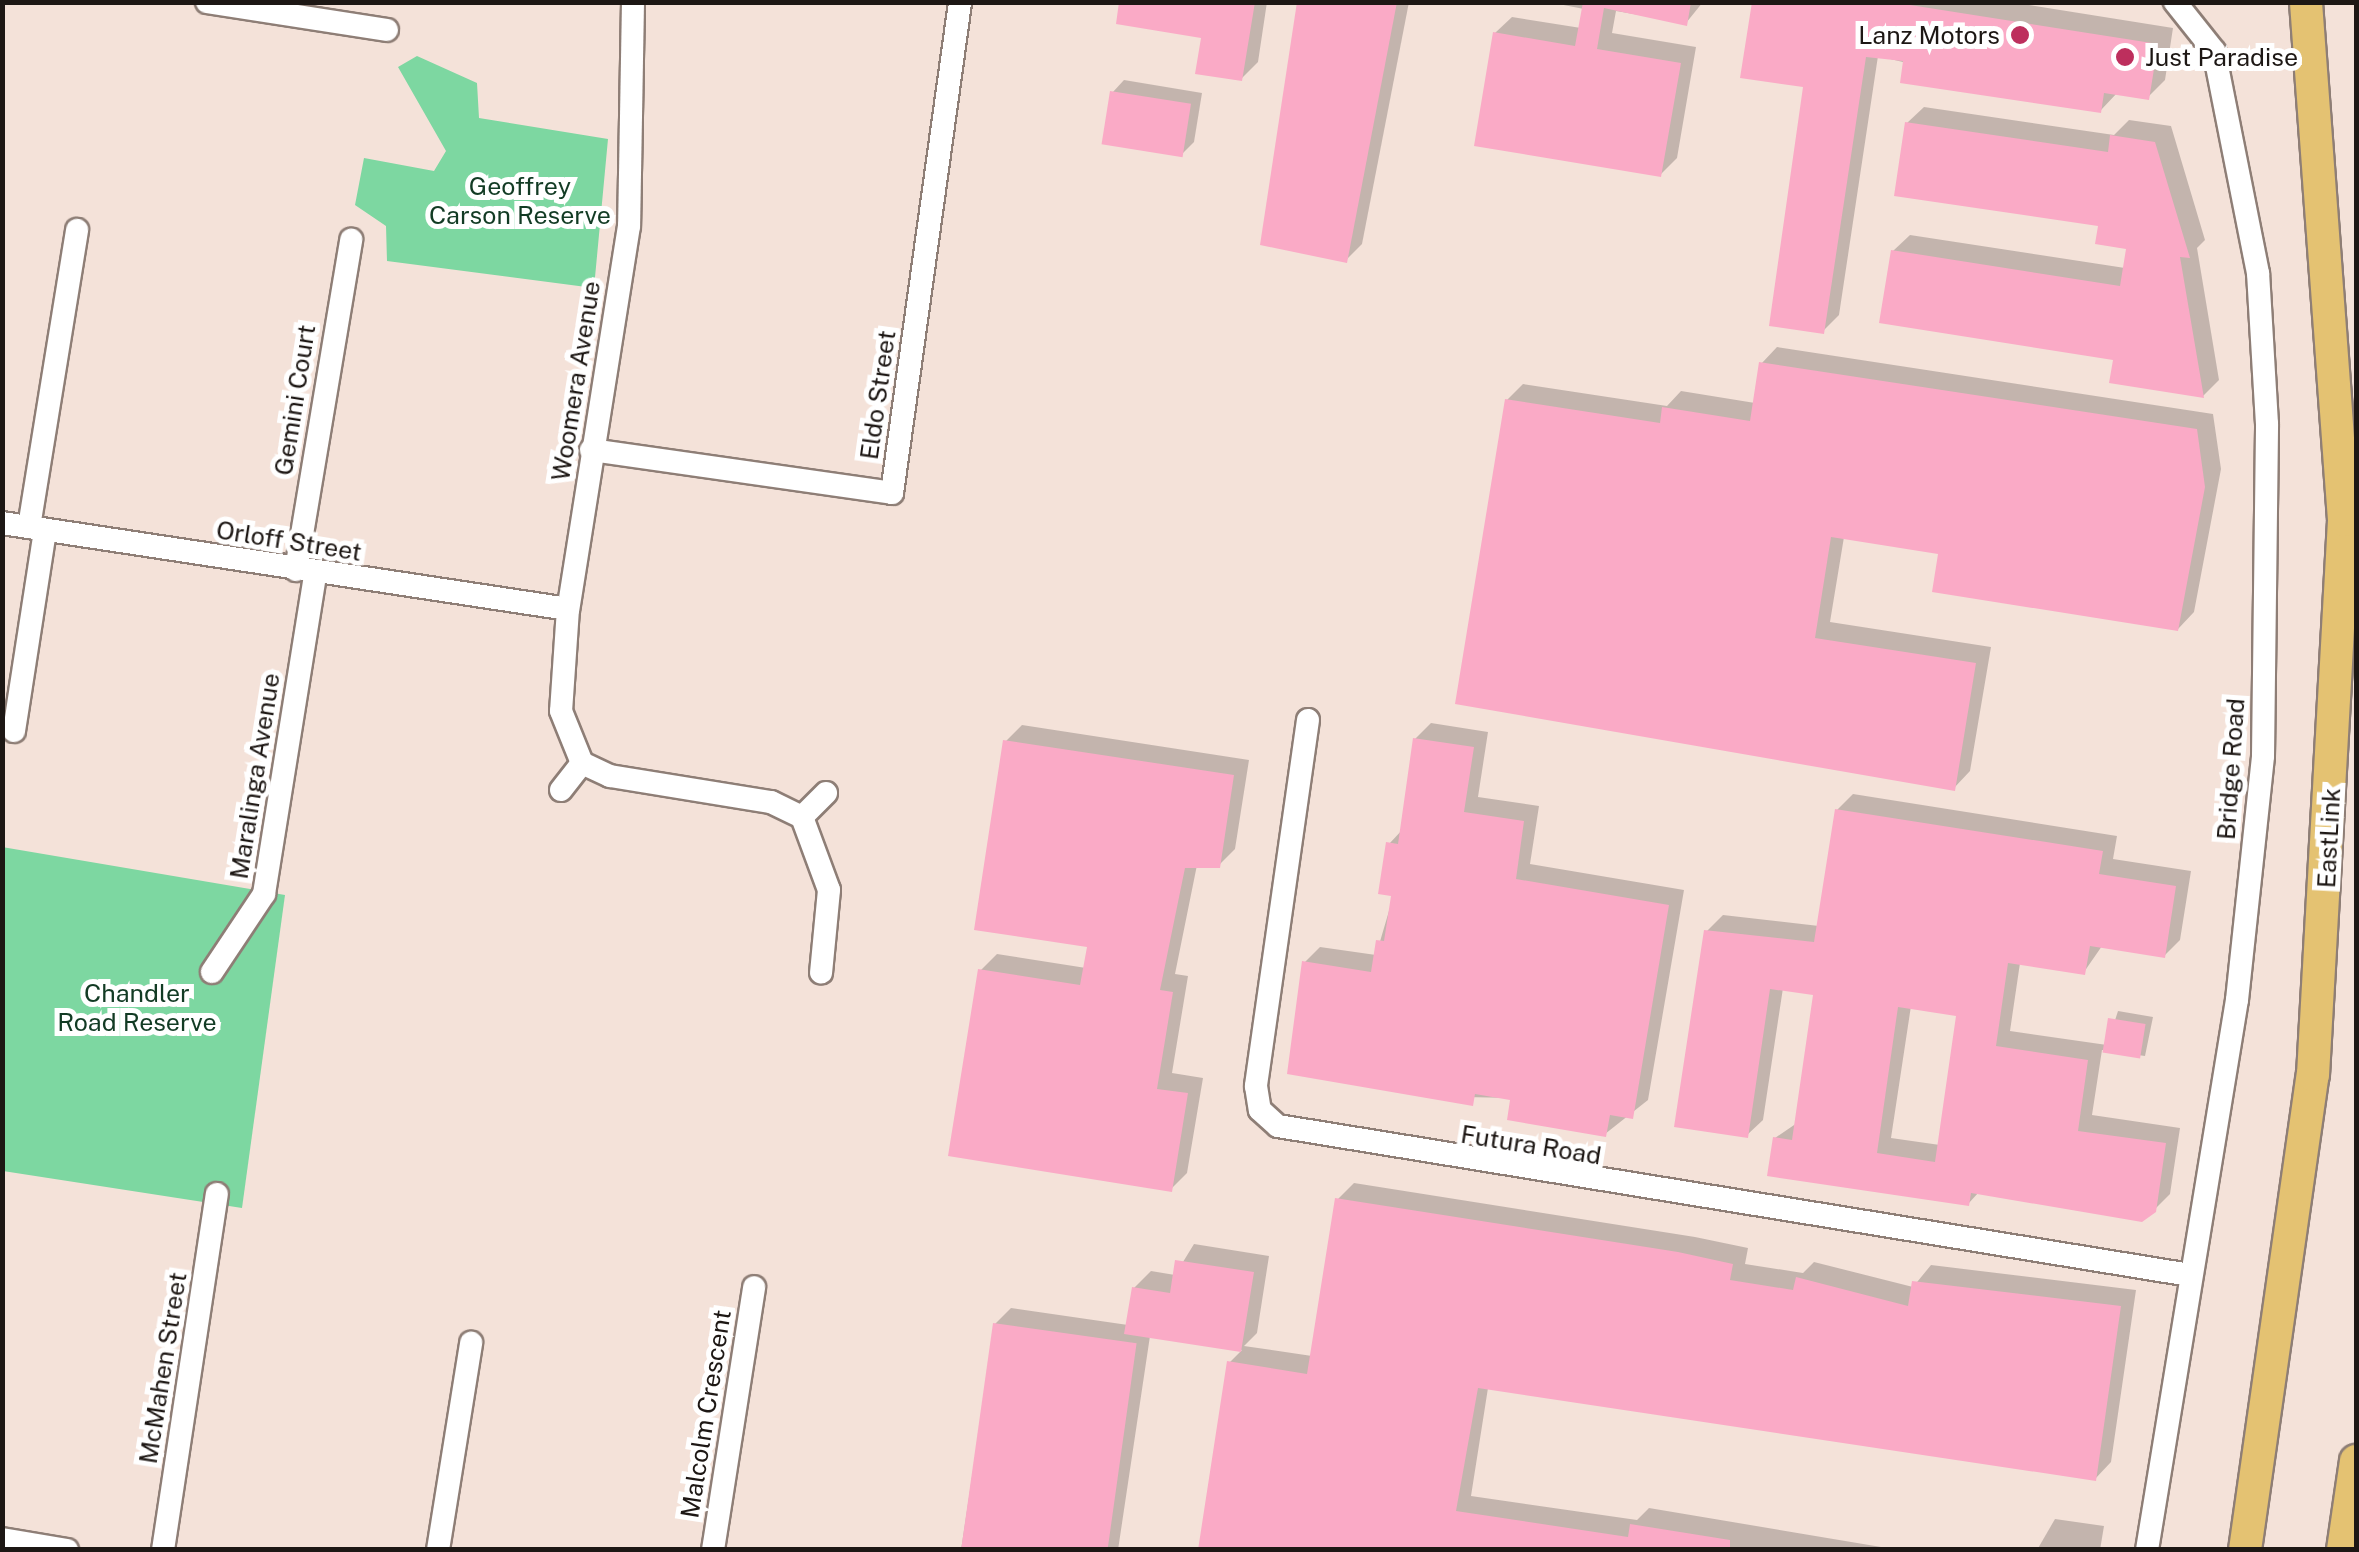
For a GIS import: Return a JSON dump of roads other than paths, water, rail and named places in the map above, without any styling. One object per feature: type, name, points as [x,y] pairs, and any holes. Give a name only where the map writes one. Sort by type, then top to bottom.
[{"type":"highway","name":"EastLink","points":[[2245,1550],[2312,1075],[2344,520],[2306,2]]},
{"type":"highway","points":[[2343,1550],[2356,1461]]},
{"type":"street","points":[[207,2],[387,30]]},
{"type":"street","name":"Woomera Avenue","points":[[582,763],[568,742],[558,682],[591,450],[629,226],[633,2]]},
{"type":"street","name":"Eldo Street","points":[[591,450],[892,494],[960,2]]},
{"type":"street","name":"Bridge Road","points":[[2146,1550],[2238,1000],[2262,756],[2268,424],[2258,274],[2214,51],[2174,2]]},
{"type":"street","points":[[14,732],[77,230]]},
{"type":"street","name":"Gemini Court","points":[[305,572],[350,240]]},
{"type":"street","name":"Orloff Street","points":[[2,523],[305,572],[568,608]]},
{"type":"street","name":"Maralinga Avenue","points":[[212,972],[264,894],[305,572]]},
{"type":"street","name":"Futura Road","points":[[1308,720],[1256,1086],[1260,1110],[1278,1126],[2190,1275]]},
{"type":"street","points":[[561,790],[582,763],[610,776],[772,802],[802,817],[830,890],[821,974]]},
{"type":"street","points":[[802,817],[826,793]]},
{"type":"street","name":"McMahen Street","points":[[163,1550],[218,1194]]},
{"type":"street","name":"Malcolm Crescent","points":[[713,1550],[754,1286]]},
{"type":"street","points":[[438,1550],[471,1342]]},
{"type":"street","points":[[2,1539],[67,1550]]},
{"type":"place","name":"Lanz Motors","points":[[2020,35]]},
{"type":"place","name":"Just Paradise","points":[[2125,57]]},
{"type":"park label","name":"Geoffrey Carson Reserve","points":[[520,202]]},
{"type":"park label","name":"Chandler Road Reserve","points":[[137,1008]]}]
